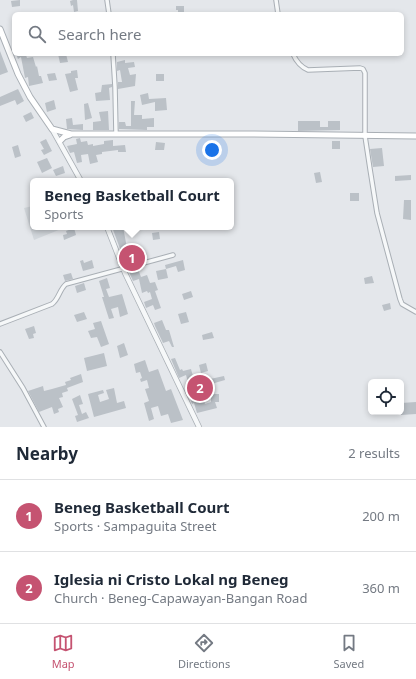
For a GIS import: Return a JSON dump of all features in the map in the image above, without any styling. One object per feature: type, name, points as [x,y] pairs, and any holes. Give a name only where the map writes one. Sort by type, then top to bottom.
[{"type":"main road","points":[[0,29],[18,74],[30,97],[52,129],[71,134],[416,136]]},
{"type":"main road","points":[[60,142],[64,137],[71,134]]},
{"type":"street","points":[[107,0],[108,12]]},
{"type":"street","points":[[276,0],[278,12]]},
{"type":"street","points":[[113,56],[116,134]]},
{"type":"street","points":[[294,56],[303,68],[308,70],[360,68],[365,73],[365,136],[377,213],[400,299],[402,304],[416,312]]},
{"type":"street","points":[[52,129],[79,178]]},
{"type":"street","points":[[108,230],[123,269],[199,427]]},
{"type":"street","points":[[0,324],[52,304],[56,301],[62,287],[66,284],[173,255]]},
{"type":"street","points":[[0,352],[23,388],[44,427]]},
{"type":"shaded area","points":[[30,207],[30,227],[24,208]]},
{"type":"shaded area","points":[[31,230],[59,230],[34,240]]},
{"type":"green space","points":[[140,250],[143,261],[124,267],[121,255]]},
{"type":"building","points":[[20,0],[20,6],[12,7],[11,1]]},
{"type":"building","points":[[77,0],[78,11],[74,12],[73,5],[71,6],[70,1]]},
{"type":"building","points":[[176,6],[184,6],[184,12],[178,12],[178,10],[176,10]]},
{"type":"building","points":[[0,51],[8,72],[0,75]]},
{"type":"building","points":[[17,56],[26,56],[27,58],[33,57],[39,76],[41,76],[43,83],[29,86],[28,77],[25,78],[21,57],[18,59]]},
{"type":"building","points":[[58,56],[66,56],[68,62],[60,63]]},
{"type":"building","points":[[125,60],[125,63],[134,62],[135,67],[128,68],[130,75],[136,74],[135,86],[118,89],[118,82],[122,82],[120,70],[117,71],[117,62]]},
{"type":"building","points":[[77,70],[78,78],[75,78],[78,90],[70,92],[65,74]]},
{"type":"building","points":[[55,73],[57,80],[49,81],[47,74]]},
{"type":"building","points":[[156,74],[164,74],[164,81],[156,81]]},
{"type":"building","points":[[112,84],[112,87],[109,88],[110,100],[96,101],[95,93],[101,92],[102,85]]},
{"type":"building","points":[[18,89],[24,101],[17,105],[15,100],[0,106],[0,97]]},
{"type":"building","points":[[148,93],[149,99],[166,98],[167,110],[155,111],[155,102],[142,105],[140,95]]},
{"type":"building","points":[[54,100],[56,109],[47,112],[45,103]]},
{"type":"building","points":[[131,101],[135,101],[134,115],[142,115],[142,119],[154,118],[154,127],[147,127],[147,130],[119,129],[119,122],[125,122],[126,126],[131,126]]},
{"type":"building","points":[[88,103],[92,118],[85,120],[84,104]]},
{"type":"building","points":[[108,111],[109,130],[93,130],[93,122],[101,121],[99,112]]},
{"type":"building","points":[[31,112],[34,118],[26,122],[23,116]]},
{"type":"building","points":[[72,118],[73,125],[83,124],[83,130],[67,129],[66,119]]},
{"type":"building","points":[[298,121],[320,121],[320,127],[328,127],[328,121],[340,121],[340,130],[298,131]]},
{"type":"building","points":[[80,138],[81,142],[87,141],[88,145],[93,144],[93,146],[104,144],[104,141],[113,140],[113,146],[125,145],[126,152],[118,152],[118,150],[102,152],[102,154],[96,155],[98,162],[90,164],[88,154],[81,155],[82,162],[77,163],[74,152],[70,153],[67,146],[77,144],[76,139]]},
{"type":"building","points":[[46,139],[52,151],[44,155],[41,150],[44,149],[40,142]]},
{"type":"building","points":[[332,141],[340,141],[340,149],[332,149]]},
{"type":"building","points":[[156,142],[165,143],[164,150],[155,150]]},
{"type":"building","points":[[18,145],[21,156],[15,158],[12,147]]},
{"type":"building","points":[[382,148],[384,166],[373,167],[370,149]]},
{"type":"building","points":[[47,158],[52,168],[42,173],[37,162]]},
{"type":"building","points":[[63,166],[65,173],[56,176],[53,170]]},
{"type":"building","points":[[320,172],[322,182],[316,183],[314,173]]},
{"type":"building","points":[[411,175],[411,180],[395,181],[395,176]]},
{"type":"building","points":[[350,193],[359,193],[359,201],[350,201]]},
{"type":"building","points":[[404,200],[411,200],[411,220],[403,219]]},
{"type":"building","points":[[75,230],[76,235],[64,240],[63,235],[67,234],[66,231]]},
{"type":"building","points":[[113,230],[124,230],[127,248],[136,246],[137,250],[122,254]]},
{"type":"building","points":[[159,232],[160,239],[153,240],[152,233]]},
{"type":"building","points":[[83,260],[84,263],[92,260],[94,268],[83,271],[80,261]]},
{"type":"building","points":[[183,260],[185,270],[178,272],[176,266],[166,269],[165,265]]},
{"type":"building","points":[[138,269],[141,277],[147,275],[150,283],[155,282],[158,290],[155,291],[161,308],[155,310],[153,305],[146,308],[144,302],[152,299],[150,292],[148,293],[147,291],[142,293],[139,279],[133,281],[129,272]]},
{"type":"building","points":[[166,269],[168,278],[158,280],[156,271]]},
{"type":"building","points":[[71,273],[73,279],[65,281],[63,275]]},
{"type":"building","points":[[372,276],[374,283],[365,284],[364,278]]},
{"type":"building","points":[[107,278],[110,288],[106,289],[109,297],[122,294],[128,314],[120,317],[118,307],[111,309],[114,318],[109,319],[99,281]]},
{"type":"building","points":[[84,283],[86,290],[77,293],[75,286]]},
{"type":"building","points":[[191,291],[193,297],[184,300],[182,294]]},
{"type":"building","points":[[390,303],[391,309],[384,311],[382,305]]},
{"type":"building","points":[[84,312],[87,319],[77,322],[74,315]]},
{"type":"building","points":[[186,312],[189,322],[181,324],[178,314]]},
{"type":"building","points":[[162,320],[166,330],[169,330],[174,347],[172,347],[169,341],[163,343],[155,326],[154,323]]},
{"type":"building","points":[[101,321],[109,344],[101,347],[97,337],[91,338],[88,331],[95,329],[93,323]]},
{"type":"building","points":[[34,326],[36,333],[33,334],[34,338],[29,339],[25,329]]},
{"type":"building","points":[[212,332],[214,338],[203,340],[202,335]]},
{"type":"building","points":[[124,343],[128,355],[120,358],[117,346]]},
{"type":"building","points":[[104,353],[107,366],[87,371],[84,358]]},
{"type":"building","points":[[175,358],[180,370],[182,369],[183,371],[191,369],[194,380],[188,382],[186,375],[179,378],[171,359]]},
{"type":"building","points":[[145,360],[149,372],[158,369],[166,391],[171,389],[183,420],[171,423],[168,414],[161,416],[158,406],[151,408],[154,419],[149,421],[144,403],[149,401],[145,389],[149,388],[147,380],[141,382],[140,379],[142,378],[140,372],[136,373],[134,364]]},
{"type":"building","points":[[206,363],[208,371],[201,373],[199,365]]},
{"type":"building","points":[[81,374],[83,382],[67,388],[68,391],[62,393],[63,397],[59,398],[63,407],[58,409],[59,412],[54,414],[52,407],[39,412],[28,391],[43,386],[44,391],[66,385],[65,382],[71,380],[70,378]]},
{"type":"building","points":[[224,376],[225,380],[211,384],[210,379]]},
{"type":"building","points":[[114,388],[117,403],[124,401],[126,408],[94,417],[88,394],[103,390],[104,393],[98,395],[100,402],[109,399],[106,390]]},
{"type":"building","points":[[211,394],[219,394],[219,402],[215,402],[217,408],[197,413],[194,403],[192,404],[190,398],[202,395],[205,404],[211,402]]},
{"type":"building","points":[[80,395],[83,404],[79,405],[82,414],[86,412],[89,418],[77,422],[75,416],[78,415],[72,399]]},
{"type":"building","points":[[416,402],[416,414],[404,415],[404,403]]},
{"type":"place","name":"Beneg Basketball Court","points":[[132,258]]},
{"type":"place","name":"Iglesia ni Cristo Lokal ng Beneg","points":[[200,388]]}]
